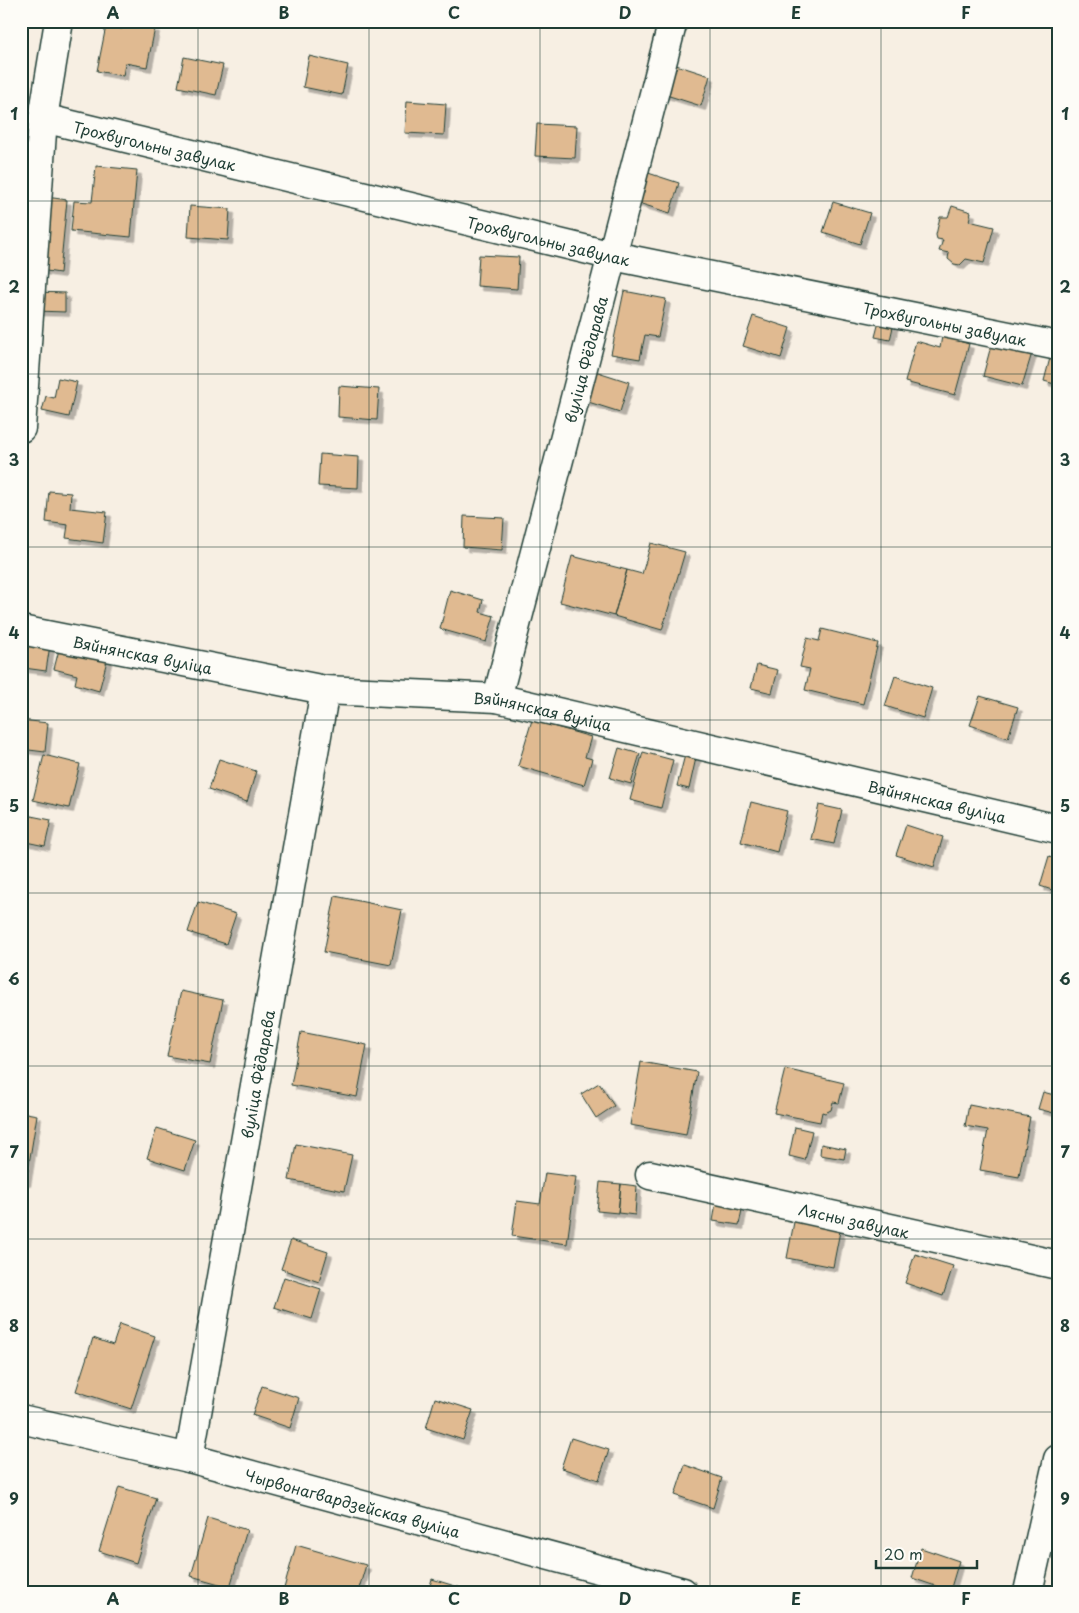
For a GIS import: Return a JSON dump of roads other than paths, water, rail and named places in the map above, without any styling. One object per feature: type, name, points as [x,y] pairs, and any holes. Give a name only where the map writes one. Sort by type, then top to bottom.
[{"type":"street","points":[[21,428],[43,118],[59,21]]},
{"type":"street","name":"вуліца Фёдарава","points":[[497,698],[673,21]]},
{"type":"street","name":"Трохвугольны завулак","points":[[43,118],[613,256],[1058,346]]},
{"type":"street","name":"Вяйнянская вуліца","points":[[21,630],[326,690],[497,698],[1058,829]]},
{"type":"street","name":"вуліца Фёдарава","points":[[190,1458],[326,690]]},
{"type":"street","name":"Лясны завулак","points":[[650,1175],[1058,1265]]},
{"type":"street","name":"Чырвонагвардзейская вуліца","points":[[21,1419],[190,1458],[684,1592]]},
{"type":"street","points":[[1028,1592],[1058,1459]]}]
